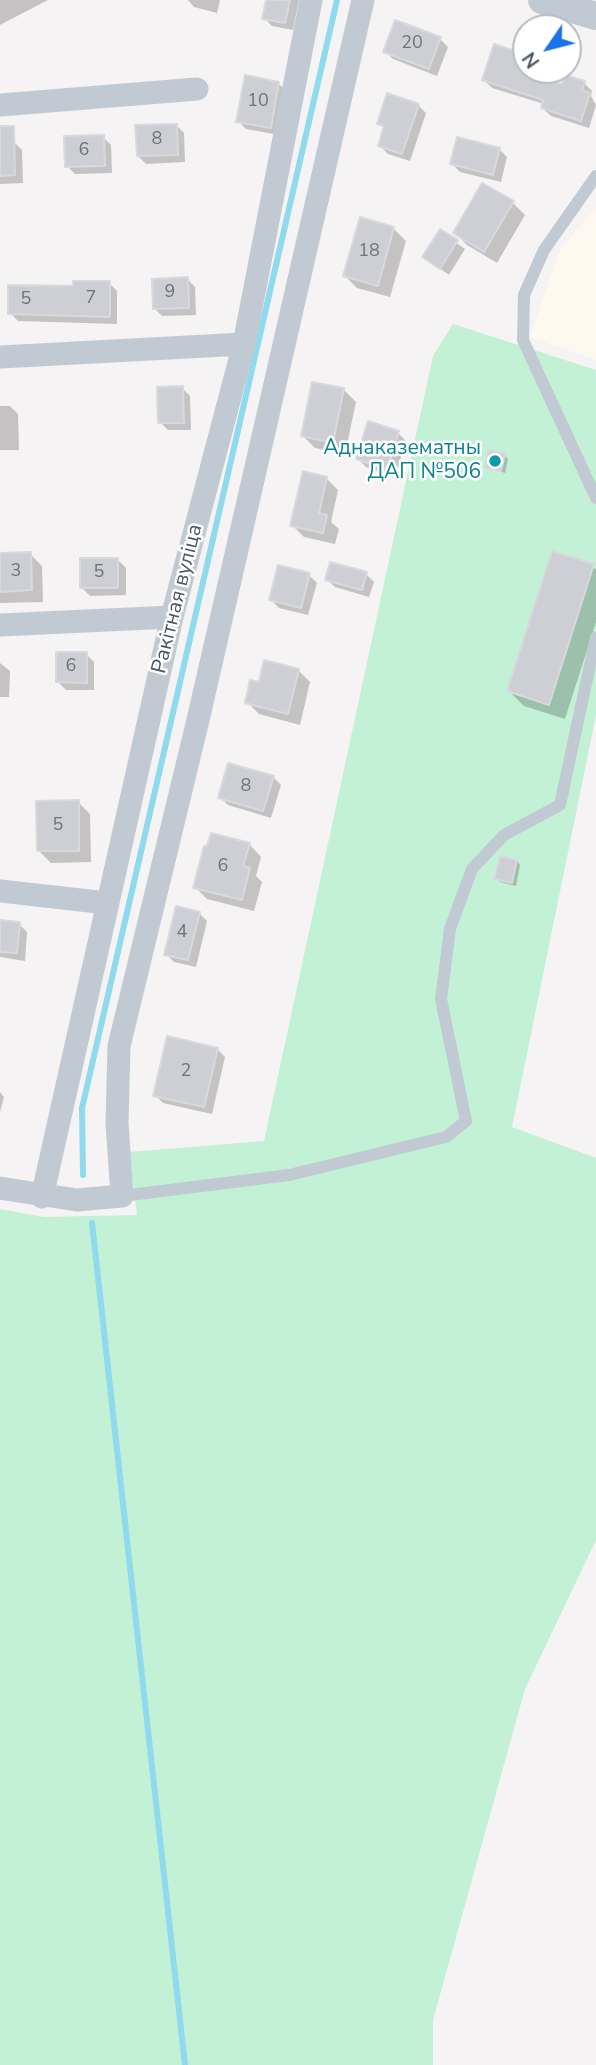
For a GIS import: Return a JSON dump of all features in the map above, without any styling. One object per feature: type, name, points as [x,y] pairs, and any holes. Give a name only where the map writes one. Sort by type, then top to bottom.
[{"type":"street","name":"Ракітная вуліца","points":[[42,1197],[172,617],[244,344],[311,0]]},
{"type":"street","points":[[0,1188],[42,1197],[77,1200],[122,1196],[117,1123],[119,1046],[201,707],[363,0]]},
{"type":"street","points":[[542,0],[596,16]]},
{"type":"street","points":[[0,105],[197,89]]},
{"type":"street","points":[[0,358],[244,344]]},
{"type":"street","points":[[0,625],[172,617]]},
{"type":"street","points":[[0,891],[107,903]]},
{"type":"lane","points":[[596,176],[544,250],[524,295],[523,340],[596,498]]},
{"type":"lane","points":[[122,1196],[289,1175],[446,1137],[466,1121],[440,999],[450,929],[472,869],[504,835],[560,805],[596,637]]},
{"type":"shaded area","points":[[596,208],[596,360],[530,337],[561,248]]},
{"type":"green space","points":[[453,324],[596,370],[596,715],[512,1127],[596,1158],[596,1540],[525,1689],[433,2020],[433,2065],[0,2065],[0,1209],[44,1217],[137,1215],[129,1152],[264,1141],[433,356]]},
{"type":"building","points":[[266,0],[290,0],[285,23],[262,19]]},
{"type":"building","points":[[395,20],[441,37],[429,69],[383,52]]},
{"type":"building","points":[[494,44],[512,50],[512,84],[582,84],[582,80],[585,81],[582,90],[590,93],[581,121],[541,108],[543,100],[482,80]]},
{"type":"building","points":[[245,75],[279,82],[271,128],[236,122]]},
{"type":"building","points":[[387,93],[419,104],[402,154],[378,146],[384,126],[377,124]]},
{"type":"building","points":[[177,124],[178,155],[137,156],[135,125]]},
{"type":"building","points":[[0,126],[14,126],[15,175],[0,176]]},
{"type":"building","points":[[104,135],[105,166],[65,167],[64,136]]},
{"type":"building","points":[[457,137],[500,148],[493,175],[450,164]]},
{"type":"building","points":[[482,183],[514,201],[484,252],[453,233]]},
{"type":"building","points":[[360,217],[394,227],[378,286],[343,276]]},
{"type":"building","points":[[440,229],[458,240],[440,269],[422,257]]},
{"type":"building","points":[[188,277],[189,308],[153,309],[152,279]]},
{"type":"building","points":[[73,281],[110,281],[110,317],[8,314],[8,285],[73,286]]},
{"type":"building","points":[[312,382],[344,388],[333,443],[301,436]]},
{"type":"building","points":[[183,386],[184,423],[158,423],[157,387]]},
{"type":"building","points":[[368,421],[399,431],[387,470],[356,459]]},
{"type":"building","name":"Аднаказематны ДАП №506","points":[[489,450],[505,454],[501,471],[485,468]]},
{"type":"building","points":[[303,471],[327,477],[319,513],[327,515],[323,533],[290,526]]},
{"type":"building","points":[[552,551],[594,564],[549,705],[507,691]]},
{"type":"building","points":[[31,552],[32,590],[0,592],[0,553]]},
{"type":"building","points":[[80,558],[118,558],[118,588],[80,588]]},
{"type":"building","points":[[330,562],[367,572],[362,590],[325,580]]},
{"type":"building","points":[[278,565],[310,573],[301,608],[269,600]]},
{"type":"building","points":[[56,652],[87,652],[87,683],[56,682]]},
{"type":"building","points":[[264,660],[299,669],[288,714],[245,703],[250,680],[259,682]]},
{"type":"building","points":[[228,763],[274,776],[263,811],[218,798]]},
{"type":"building","points":[[79,800],[79,851],[37,851],[36,801]]},
{"type":"building","points":[[211,833],[250,843],[243,866],[250,868],[242,900],[193,888],[204,846],[207,846]]},
{"type":"building","points":[[500,856],[517,860],[512,883],[494,879]]},
{"type":"building","points":[[176,906],[200,912],[188,960],[164,955]]},
{"type":"building","points":[[0,920],[20,922],[17,953],[0,952]]},
{"type":"building","points":[[167,1036],[218,1048],[204,1107],[153,1096]]},
{"type":"waterway","points":[[83,1175],[82,1108],[337,0]]},
{"type":"waterway","points":[[92,1223],[185,2065]]},
{"type":"place","name":"Аднаказематны ДАП №506","points":[[495,461]]}]
